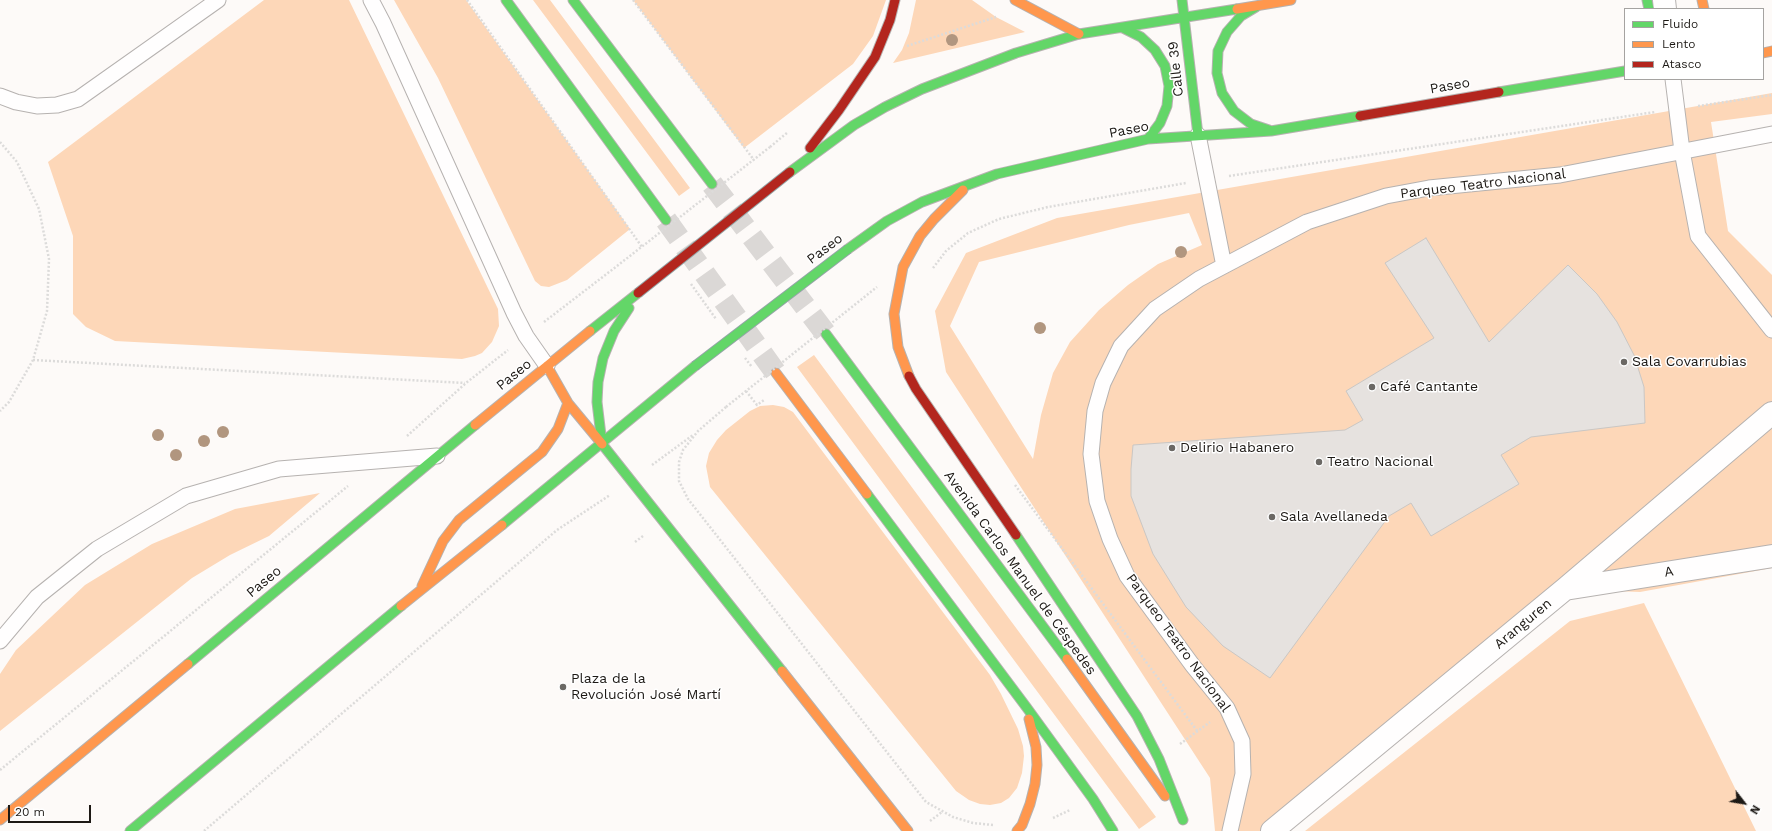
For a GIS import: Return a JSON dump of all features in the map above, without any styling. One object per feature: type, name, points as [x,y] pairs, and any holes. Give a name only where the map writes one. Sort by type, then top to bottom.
[{"type":"main road","points":[[506,0],[666,220]]},
{"type":"main road","points":[[573,0],[712,184]]},
{"type":"main road","points":[[790,172],[825,129],[875,57],[890,20],[895,0]]},
{"type":"main road","points":[[1015,0],[1079,34]]},
{"type":"main road","name":"Calle 39","points":[[1182,0],[1198,135]]},
{"type":"main road","points":[[602,444],[597,402],[598,382],[603,358],[614,331],[638,293],[790,172],[854,125],[885,107],[922,89],[1016,53],[1079,34],[1291,0]]},
{"type":"main road","points":[[1259,6],[1240,16],[1227,32],[1218,52],[1217,72],[1222,93],[1234,111],[1251,124],[1271,131]]},
{"type":"main road","points":[[1123,28],[1141,37],[1155,50],[1165,66],[1169,86],[1168,106],[1160,123],[1148,139]]},
{"type":"main road","points":[[1611,73],[1624,65]]},
{"type":"main road","name":"Paseo","points":[[602,444],[695,366],[887,221],[922,202],[996,174],[1148,139],[1271,131],[1624,71]]},
{"type":"main road","points":[[970,184],[929,225],[913,248],[903,267],[896,297],[894,314],[898,347],[907,372],[916,389],[1137,716],[1159,759]]},
{"type":"main road","name":"Paseo","points":[[0,820],[437,456],[638,293]]},
{"type":"main road","name":"Avenida Carlos Manuel de Céspedes","points":[[826,334],[1068,661],[1184,823],[1159,759]]},
{"type":"main road","points":[[547,366],[568,403],[632,480],[908,831]]},
{"type":"main road","points":[[776,373],[1027,708],[1093,799],[1114,831]]},
{"type":"main road","points":[[420,590],[443,541],[459,520],[542,452],[558,429],[568,403]]},
{"type":"main road","points":[[130,831],[420,590],[602,444]]},
{"type":"main road","points":[[1020,828],[1035,784],[1038,765],[1036,747],[1027,708]]},
{"type":"street","name":"Aranguren","points":[[1272,831],[1565,589],[1772,413]]},
{"type":"street","name":"A","points":[[1565,589],[1772,556]]},
{"type":"lane","points":[[0,96],[16,102],[37,106],[57,105],[78,99],[218,0]]},
{"type":"lane","points":[[371,0],[383,23],[526,336],[547,366]]},
{"type":"lane","points":[[1673,80],[1678,109],[1682,151],[1698,236],[1772,330]]},
{"type":"lane","name":"Parqueo Teatro Nacional","points":[[1230,831],[1243,774],[1242,740],[1227,708],[1193,666],[1127,576],[1110,539],[1097,501],[1091,454],[1094,411],[1102,383],[1121,346],[1155,309],[1199,279],[1308,222],[1386,196],[1429,188],[1560,175],[1772,134]]},
{"type":"lane","points":[[1198,135],[1224,266]]},
{"type":"lane","points":[[0,641],[37,597],[97,549],[186,496],[279,469],[437,456]]},
{"type":"path","points":[[467,0],[642,246]]},
{"type":"path","points":[[633,0],[754,160]]},
{"type":"path","points":[[932,270],[946,251],[968,233],[999,219],[1048,207],[1207,179],[1772,95]]},
{"type":"path","points":[[0,142],[17,162],[39,209],[49,259],[47,311],[32,360],[9,402],[0,411]]},
{"type":"path","points":[[379,460],[466,383],[770,147]]},
{"type":"path","points":[[651,230],[660,242]]},
{"type":"path","points":[[688,280],[720,325]]},
{"type":"path","points":[[204,831],[557,530],[632,480],[698,431],[877,286]]},
{"type":"path","points":[[744,356],[753,369]]},
{"type":"path","points":[[32,360],[466,383]]},
{"type":"path","points":[[758,375],[762,382]]},
{"type":"path","points":[[747,392],[757,405],[767,398]]},
{"type":"path","points":[[698,431],[683,450],[679,462],[679,480],[688,499],[913,788],[926,802],[959,819],[987,825],[1020,828],[1055,817],[1093,799]]},
{"type":"path","points":[[1013,483],[1198,732]]},
{"type":"path","points":[[0,770],[350,484]]},
{"type":"path","points":[[1159,759],[1198,732],[1227,708]]},
{"type":"shaded area","points":[[264,0],[349,0],[498,309],[499,326],[492,342],[482,353],[462,359],[115,341],[86,327],[73,314],[73,236],[48,162]]},
{"type":"shaded area","points":[[394,0],[466,0],[630,229],[567,280],[549,287],[541,286],[535,281],[438,78]]},
{"type":"shaded area","points":[[533,0],[550,0],[690,188],[679,196]]},
{"type":"shaded area","points":[[633,0],[886,0],[873,36],[853,64],[744,148]]},
{"type":"shaded area","points":[[916,0],[972,0],[996,17],[1025,32],[893,63],[902,50],[909,33]]},
{"type":"shaded area","points":[[1772,93],[1772,114],[1711,122],[1728,231],[1772,275],[1772,568],[1640,592],[1565,589],[1272,831],[1215,831],[1210,778],[946,372],[935,311],[966,253],[1057,218]],"holes":[[[1189,213],[1202,245],[1158,264],[1128,285],[1099,310],[1070,342],[1053,373],[1041,415],[1033,459],[950,326],[979,262],[1129,225]]]},
{"type":"shaded area","points":[[814,355],[1156,817],[1139,829],[797,367]]},
{"type":"shaded area","points":[[773,405],[784,407],[793,412],[990,675],[1001,694],[1018,729],[1024,756],[1022,773],[1017,788],[1009,798],[1001,803],[990,805],[980,804],[969,800],[956,791],[710,487],[706,466],[709,453],[717,440],[726,430],[750,411],[760,406]]},
{"type":"shaded area","points":[[320,493],[269,536],[230,555],[192,578],[0,731],[0,674],[16,650],[85,585],[152,544],[235,509]]},
{"type":"shaded area","points":[[1644,603],[1756,831],[1305,831],[1570,621]]},
{"type":"building","name":"Teatro Nacional","points":[[1426,238],[1489,342],[1568,265],[1597,294],[1617,322],[1634,355],[1644,387],[1645,423],[1531,437],[1501,455],[1519,484],[1431,536],[1411,503],[1389,516],[1270,678],[1223,646],[1186,607],[1153,554],[1131,496],[1133,445],[1345,430],[1363,420],[1346,391],[1434,338],[1385,263]]},
{"type":"tunnel","points":[[712,184],[826,334]]},
{"type":"tunnel","points":[[666,220],[776,373]]},
{"type":"traffic: fast","points":[[506,0],[666,220]]},
{"type":"traffic: fast","points":[[573,0],[712,184]]},
{"type":"traffic: fast","points":[[1182,0],[1198,135]]},
{"type":"traffic: fast","points":[[1647,0],[1649,8]]},
{"type":"traffic: fast","points":[[1256,7],[1241,16],[1227,32],[1218,51],[1217,73],[1222,93],[1234,111],[1251,124],[1269,130]]},
{"type":"traffic: fast","points":[[790,172],[854,125],[885,107],[922,89],[1016,53],[1079,34],[1237,9]]},
{"type":"traffic: fast","points":[[1123,28],[1141,37],[1155,50],[1165,66],[1169,86],[1167,106],[1160,123],[1148,139]]},
{"type":"traffic: fast","points":[[1499,92],[1624,71]]},
{"type":"traffic: fast","points":[[848,249],[887,221],[922,202],[997,174],[1148,139],[1271,131],[1360,116]]},
{"type":"traffic: fast","points":[[695,366],[848,249]]},
{"type":"traffic: fast","points":[[590,331],[638,293]]},
{"type":"traffic: fast","points":[[602,444],[597,402],[598,382],[603,358],[614,331],[629,308]]},
{"type":"traffic: fast","points":[[826,334],[1067,659]]},
{"type":"traffic: fast","points":[[502,525],[695,366]]},
{"type":"traffic: fast","points":[[188,664],[475,425]]},
{"type":"traffic: fast","points":[[602,444],[782,671]]},
{"type":"traffic: fast","points":[[867,494],[1027,708],[1093,799],[1113,831]]},
{"type":"traffic: fast","points":[[1016,535],[1137,716],[1159,759],[1183,820]]},
{"type":"traffic: fast","points":[[130,831],[401,606]]},
{"type":"traffic: slow","points":[[1015,0],[1079,34]]},
{"type":"traffic: slow","points":[[1237,9],[1291,0]]},
{"type":"traffic: slow","points":[[1702,0],[1704,8]]},
{"type":"traffic: slow","points":[[1764,53],[1772,51]]},
{"type":"traffic: slow","points":[[909,376],[898,347],[894,314],[903,267],[920,236],[934,219],[963,190]]},
{"type":"traffic: slow","points":[[475,425],[590,331]]},
{"type":"traffic: slow","points":[[547,366],[568,403],[602,444]]},
{"type":"traffic: slow","points":[[776,373],[867,494]]},
{"type":"traffic: slow","points":[[422,586],[443,541],[459,520],[542,452],[558,429],[568,403]]},
{"type":"traffic: slow","points":[[401,606],[502,525]]},
{"type":"traffic: slow","points":[[1067,659],[1165,796]]},
{"type":"traffic: slow","points":[[0,820],[188,664]]},
{"type":"traffic: slow","points":[[782,671],[908,831]]},
{"type":"traffic: slow","points":[[1017,831],[1022,825],[1030,804],[1035,784],[1037,765],[1036,747],[1029,719]]},
{"type":"traffic: jam","points":[[810,148],[839,110],[875,57],[890,20],[895,0]]},
{"type":"traffic: jam","points":[[1360,116],[1499,92]]},
{"type":"traffic: jam","points":[[638,293],[790,172]]},
{"type":"traffic: jam","points":[[909,376],[916,389],[1016,535]]},
{"type":"place","name":"Sala Covarrubias","points":[[1624,362]]},
{"type":"place","name":"Café Cantante","points":[[1372,387]]},
{"type":"place","name":"Delirio Habanero","points":[[1172,448]]},
{"type":"place","name":"Teatro Nacional","points":[[1319,462]]},
{"type":"place","name":"Sala Avellaneda","points":[[1272,517]]},
{"type":"place","name":"Plaza de la Revolución José Martí","points":[[563,687]]}]
